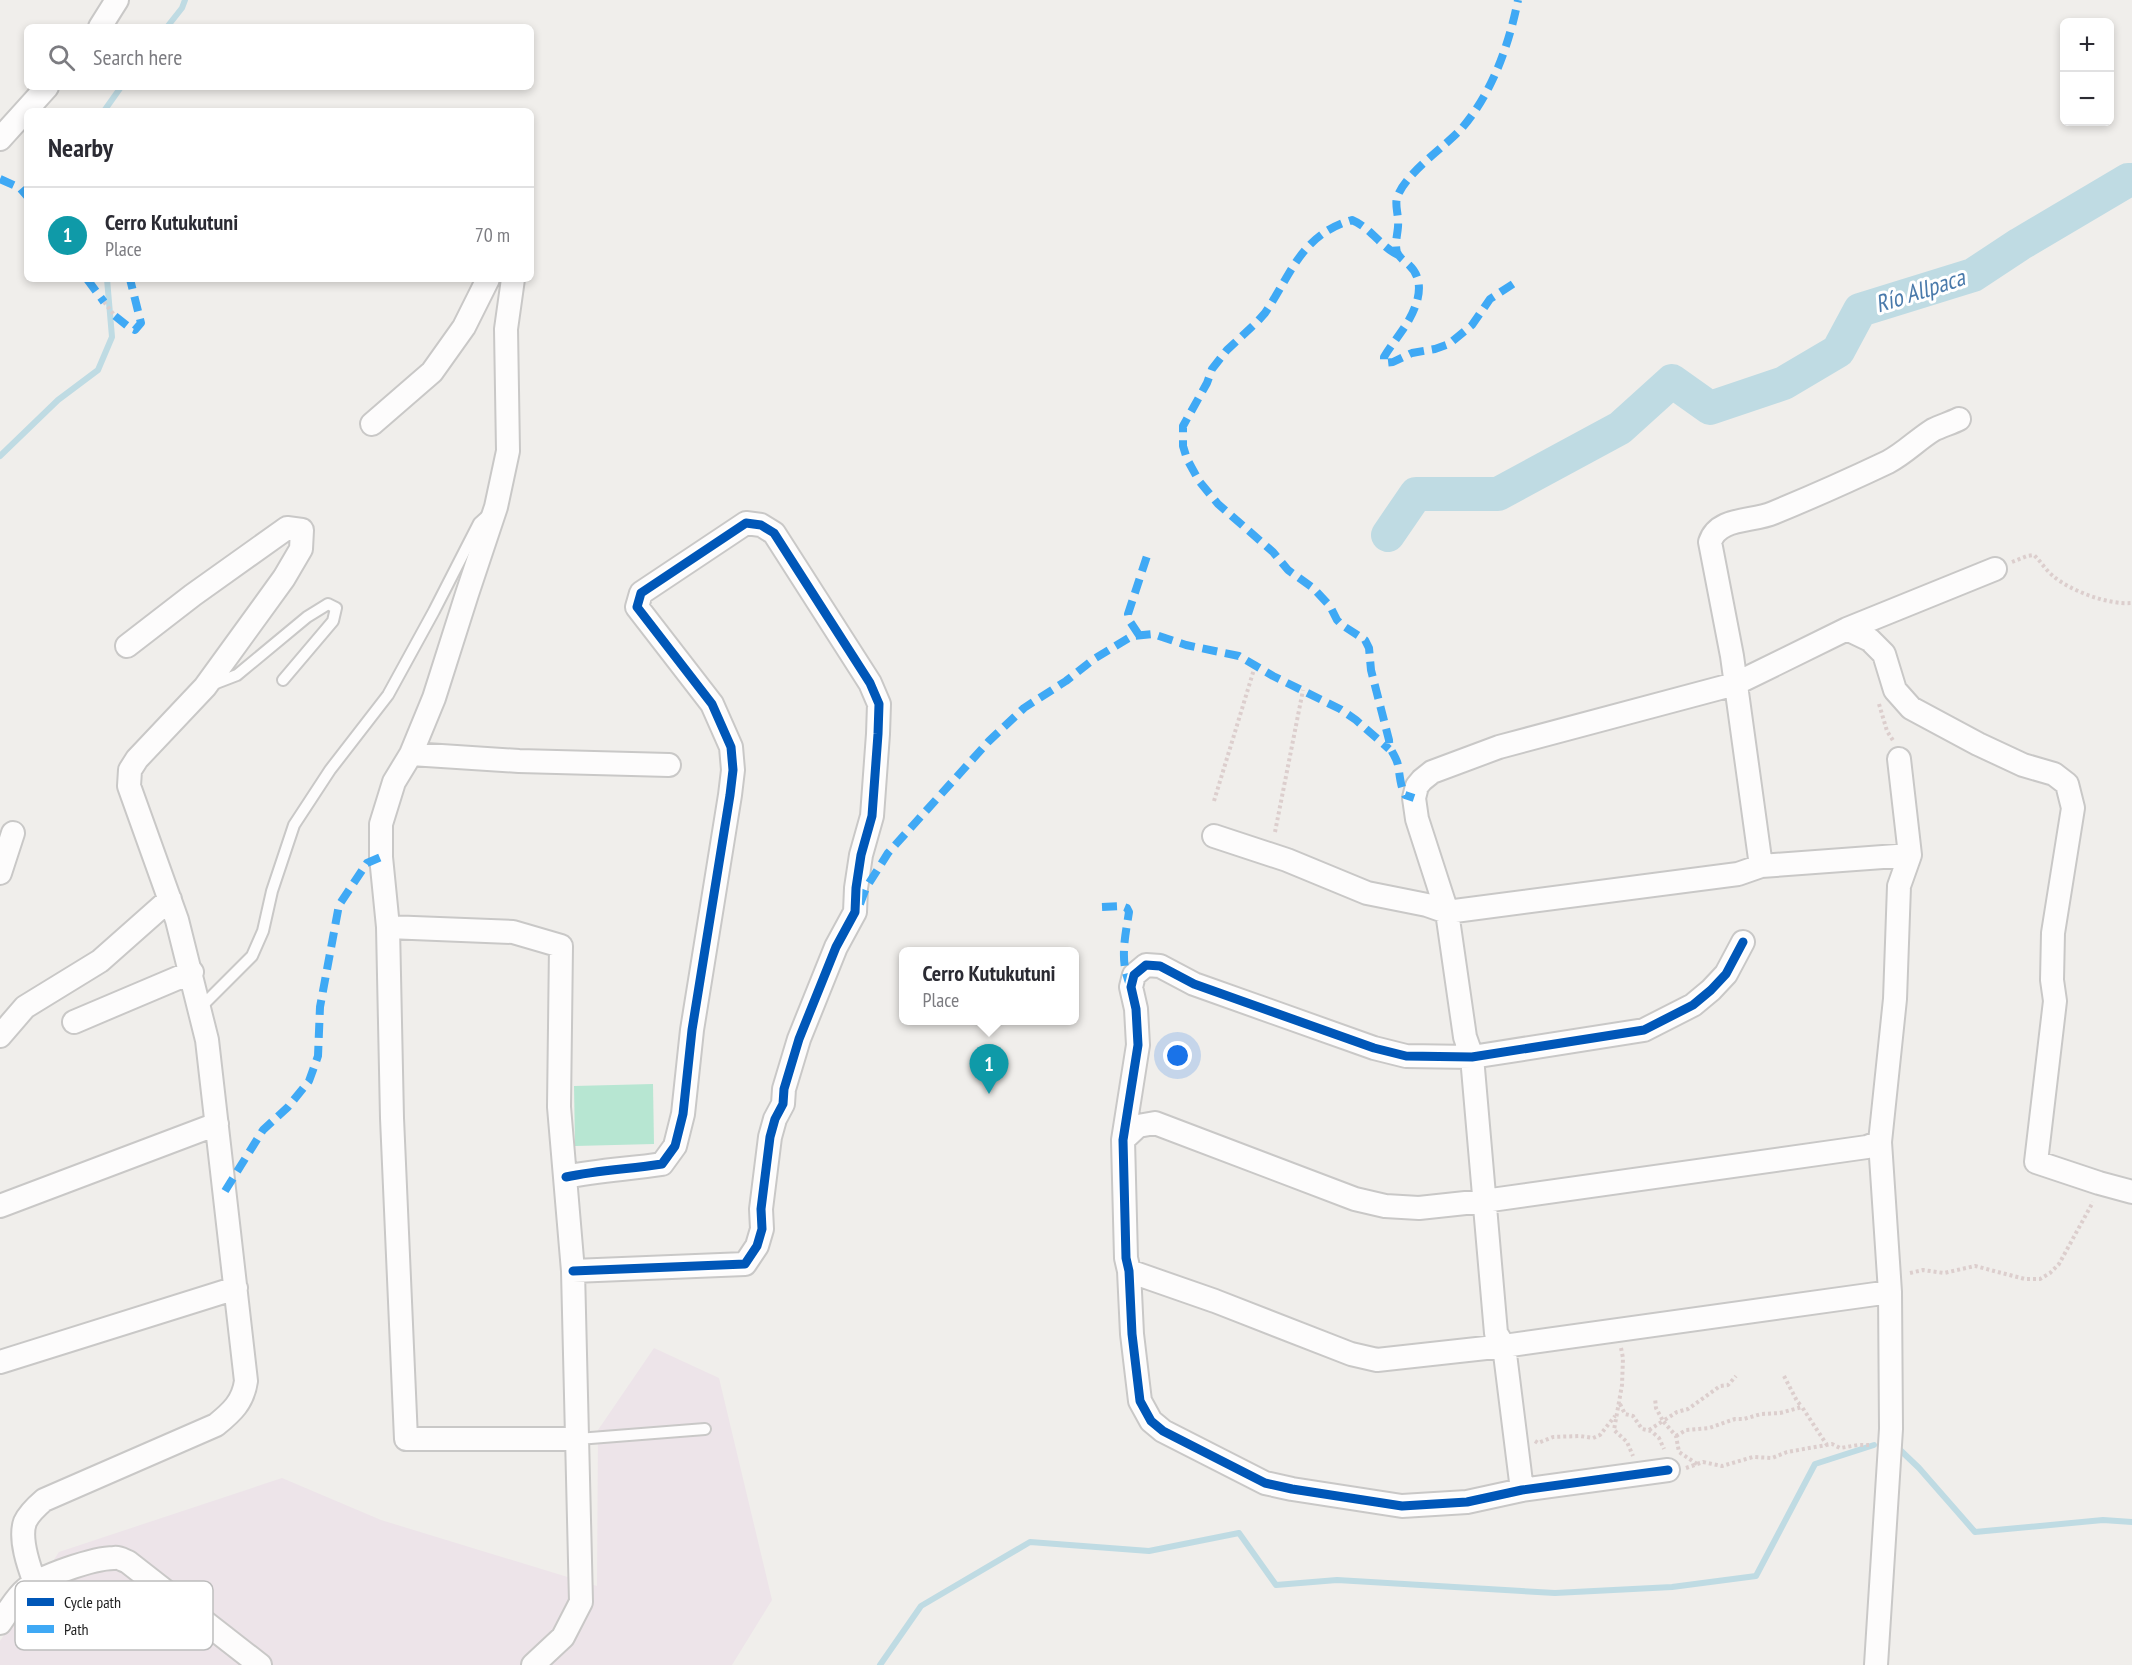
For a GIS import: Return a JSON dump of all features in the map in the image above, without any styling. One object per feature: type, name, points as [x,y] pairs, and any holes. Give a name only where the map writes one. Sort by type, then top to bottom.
[{"type":"street","points":[[102,24],[117,0]]},
{"type":"street","points":[[28,108],[44,90]]},
{"type":"street","points":[[0,139],[24,112]]},
{"type":"street","points":[[372,424],[432,372],[464,327],[487,282]]},
{"type":"street","points":[[513,282],[506,329],[508,451],[496,507],[434,698],[411,754],[394,782],[381,824],[381,857],[388,927],[392,1118],[406,1439],[578,1439]]},
{"type":"street","points":[[1761,866],[1732,656],[1710,542],[1713,532],[1722,526],[1769,515],[1812,497],[1888,461],[1909,449],[1935,429],[1959,419]]},
{"type":"street","points":[[566,1177],[596,1170],[617,1170],[662,1164],[675,1146],[683,1114],[692,1030],[730,795],[733,770],[731,747],[712,704],[637,607],[637,601],[641,593],[746,523],[761,525],[774,533],[870,683],[879,704],[872,816],[861,855],[855,912],[836,947],[793,1058],[784,1089],[783,1104],[775,1119],[770,1137],[760,1209],[762,1229],[757,1246],[745,1264],[573,1270]]},
{"type":"street","points":[[34,1581],[26,1550],[24,1529],[29,1516],[44,1500],[216,1425],[232,1412],[244,1392],[246,1381],[207,1040],[192,972],[170,898],[129,786],[129,770],[205,687],[284,578],[301,549],[302,530],[287,528],[193,595],[127,646]]},
{"type":"street","points":[[1522,1490],[1504,1347],[1496,1332],[1472,1057],[1465,1037],[1447,912],[1418,819],[1414,798],[1417,786],[1432,772],[1499,747],[1735,684],[1847,629],[1995,569]]},
{"type":"street","points":[[1847,629],[1870,640],[1884,654],[1895,690],[1911,708],[2023,765],[2054,774],[2067,784],[2073,808],[2053,933],[2052,980],[2055,1001],[2036,1162],[2132,1192]]},
{"type":"street","points":[[411,754],[519,761],[669,765]]},
{"type":"street","points":[[1876,1665],[1890,1441],[1890,1292],[1880,1142],[1895,999],[1899,886],[1910,855],[1899,759]]},
{"type":"street","points":[[0,873],[13,833]]},
{"type":"street","points":[[1214,836],[1287,860],[1367,893],[1427,905],[1447,912],[1738,874],[1761,866],[1910,855]]},
{"type":"street","points":[[0,1036],[25,1007],[100,961],[170,898]]},
{"type":"street","points":[[388,927],[513,932],[561,946],[559,1107],[573,1270],[581,1602],[563,1637],[533,1665]]},
{"type":"street","points":[[1668,1470],[1522,1490],[1467,1503],[1402,1506],[1265,1483],[1163,1431],[1151,1421],[1140,1401],[1126,1258],[1123,1140],[1138,1045],[1136,1009],[1131,987],[1134,975],[1146,965],[1160,966],[1194,984],[1374,1048],[1406,1056],[1472,1057],[1644,1030],[1693,1005],[1711,990],[1726,974],[1743,942]]},
{"type":"street","points":[[74,1022],[192,972]]},
{"type":"street","points":[[1123,1140],[1138,1126],[1155,1123],[1355,1199],[1385,1206],[1419,1208],[1484,1201],[1867,1147],[1880,1142]]},
{"type":"street","points":[[0,1206],[217,1124]]},
{"type":"street","points":[[1129,1271],[1215,1301],[1351,1354],[1377,1359],[1504,1347],[1890,1292]]},
{"type":"street","points":[[0,1362],[236,1288]]},
{"type":"street","points":[[40,1581],[93,1560],[119,1558],[154,1581]]},
{"type":"street","points":[[0,1623],[15,1601]]},
{"type":"street","points":[[213,1628],[260,1665]]},
{"type":"lane","points":[[199,1009],[252,956],[263,931],[272,891],[294,825],[330,770],[388,695],[479,523],[496,507]]},
{"type":"lane","points":[[205,687],[237,675],[307,617],[328,604],[336,608],[333,621],[283,680]]},
{"type":"lane","points":[[578,1439],[705,1429]]},
{"type":"path","points":[[104,302],[115,316]]},
{"type":"path","points":[[1995,569],[2034,555],[2046,570],[2070,588],[2114,603],[2132,603]]},
{"type":"path","points":[[1214,801],[1255,666]]},
{"type":"path","points":[[1275,832],[1303,690]]},
{"type":"path","points":[[1890,1292],[1908,1273],[1916,1270],[1944,1273],[1975,1266],[2025,1279],[2044,1277],[2060,1264],[2072,1244],[2099,1183]]},
{"type":"path","points":[[1618,1330],[1623,1358],[1622,1385],[1618,1397],[1620,1404],[1625,1414],[1633,1416],[1642,1429],[1648,1430],[1659,1438],[1666,1452],[1668,1470],[1670,1468],[1684,1469],[1708,1462],[1722,1466],[1753,1457],[1772,1458],[1787,1452],[1832,1444],[1840,1448],[1890,1441]]},
{"type":"path","points":[[1648,1430],[1677,1412],[1688,1409],[1720,1386],[1728,1385],[1736,1376]]},
{"type":"path","points":[[1784,1376],[1797,1401],[1827,1445]]},
{"type":"path","points":[[1655,1398],[1656,1408],[1663,1421],[1676,1436],[1679,1452],[1697,1464]]},
{"type":"path","points":[[1513,1419],[1524,1418],[1531,1429],[1534,1440],[1538,1443],[1553,1437],[1593,1438],[1600,1434],[1615,1416],[1620,1404]]},
{"type":"path","points":[[1676,1436],[1686,1430],[1709,1428],[1735,1419],[1780,1413],[1802,1407]]},
{"type":"path","points":[[1615,1416],[1614,1430],[1629,1446],[1633,1455],[1635,1474]]},
{"type":"shaded area","points":[[654,1348],[719,1378],[772,1600],[732,1665],[0,1665],[0,1641],[15,1618],[15,1650],[213,1650],[213,1581],[40,1581],[59,1552],[282,1478],[381,1520],[597,1586],[598,1430]]},
{"type":"green space","points":[[653,1084],[654,1144],[575,1146],[574,1086]]},
{"type":"waterway","points":[[169,24],[182,8],[185,0]]},
{"type":"waterway","points":[[106,108],[119,90]]},
{"type":"waterway","name":"Río Allpaca","points":[[1388,535],[1416,494],[1498,494],[1620,428],[1672,381],[1710,408],[1784,383],[1838,351],[1860,310],[1973,275],[2020,244],[2128,180],[2132,180]]},
{"type":"waterway","points":[[0,456],[58,400],[98,370],[112,337],[107,282]]},
{"type":"waterway","points":[[880,1665],[921,1606],[1030,1542],[1149,1551],[1239,1533],[1276,1585],[1337,1580],[1555,1593],[1672,1587],[1756,1576],[1815,1464],[1874,1445]]},
{"type":"waterway","points":[[1897,1447],[1919,1468],[1975,1532],[2103,1520],[2132,1522]]},
{"type":"marked path","points":[[1513,284],[1490,299],[1472,325],[1449,344],[1384,363],[1384,357],[1412,314],[1419,290],[1416,274],[1397,252],[1397,198],[1408,180],[1462,128],[1482,100],[1498,68],[1510,34],[1518,0]]},
{"type":"marked path","points":[[0,179],[20,188],[24,193]]},
{"type":"marked path","points":[[1398,255],[1359,223],[1352,220],[1321,235],[1309,245],[1265,313],[1227,350],[1212,369],[1207,383],[1183,426],[1183,446],[1199,481],[1218,504],[1273,552],[1288,570],[1313,588],[1330,606],[1342,625],[1365,640],[1369,648],[1371,670],[1390,747],[1398,765],[1402,788],[1405,795],[1414,798]]},
{"type":"marked path","points":[[89,282],[104,302]]},
{"type":"marked path","points":[[115,316],[135,330],[141,323],[131,282]]},
{"type":"marked path","points":[[1139,635],[1129,620],[1128,614],[1149,550]]},
{"type":"marked path","points":[[860,904],[866,888],[888,853],[989,741],[1024,708],[1066,681],[1094,659],[1132,636],[1153,634],[1186,645],[1239,656],[1273,676],[1340,709],[1389,749]]},
{"type":"marked path","points":[[225,1191],[263,1130],[288,1107],[309,1081],[318,1056],[320,1007],[339,905],[367,863],[381,857]]},
{"type":"marked path","points":[[1102,907],[1122,906],[1129,912],[1124,959],[1131,987]]},
{"type":"cycle path","points":[[566,1177],[662,1164],[675,1146],[683,1114],[692,1030],[733,770],[731,747],[712,704],[637,607],[641,593],[746,523],[761,525],[774,533],[870,683],[879,704],[872,816],[861,855],[855,912],[836,947],[799,1039],[784,1089],[783,1104],[775,1119],[770,1137],[761,1209],[762,1229],[757,1246],[745,1264],[573,1271]]},
{"type":"cycle path","points":[[1668,1470],[1522,1490],[1467,1502],[1402,1506],[1265,1483],[1163,1431],[1151,1421],[1140,1401],[1126,1258],[1123,1140],[1138,1045],[1136,1009],[1131,987],[1134,975],[1146,965],[1160,966],[1194,984],[1374,1048],[1406,1056],[1472,1057],[1644,1030],[1693,1005],[1711,990],[1726,974],[1743,942]]},
{"type":"place","name":"Cerro Kutukutuni","points":[[989,1094]]}]
